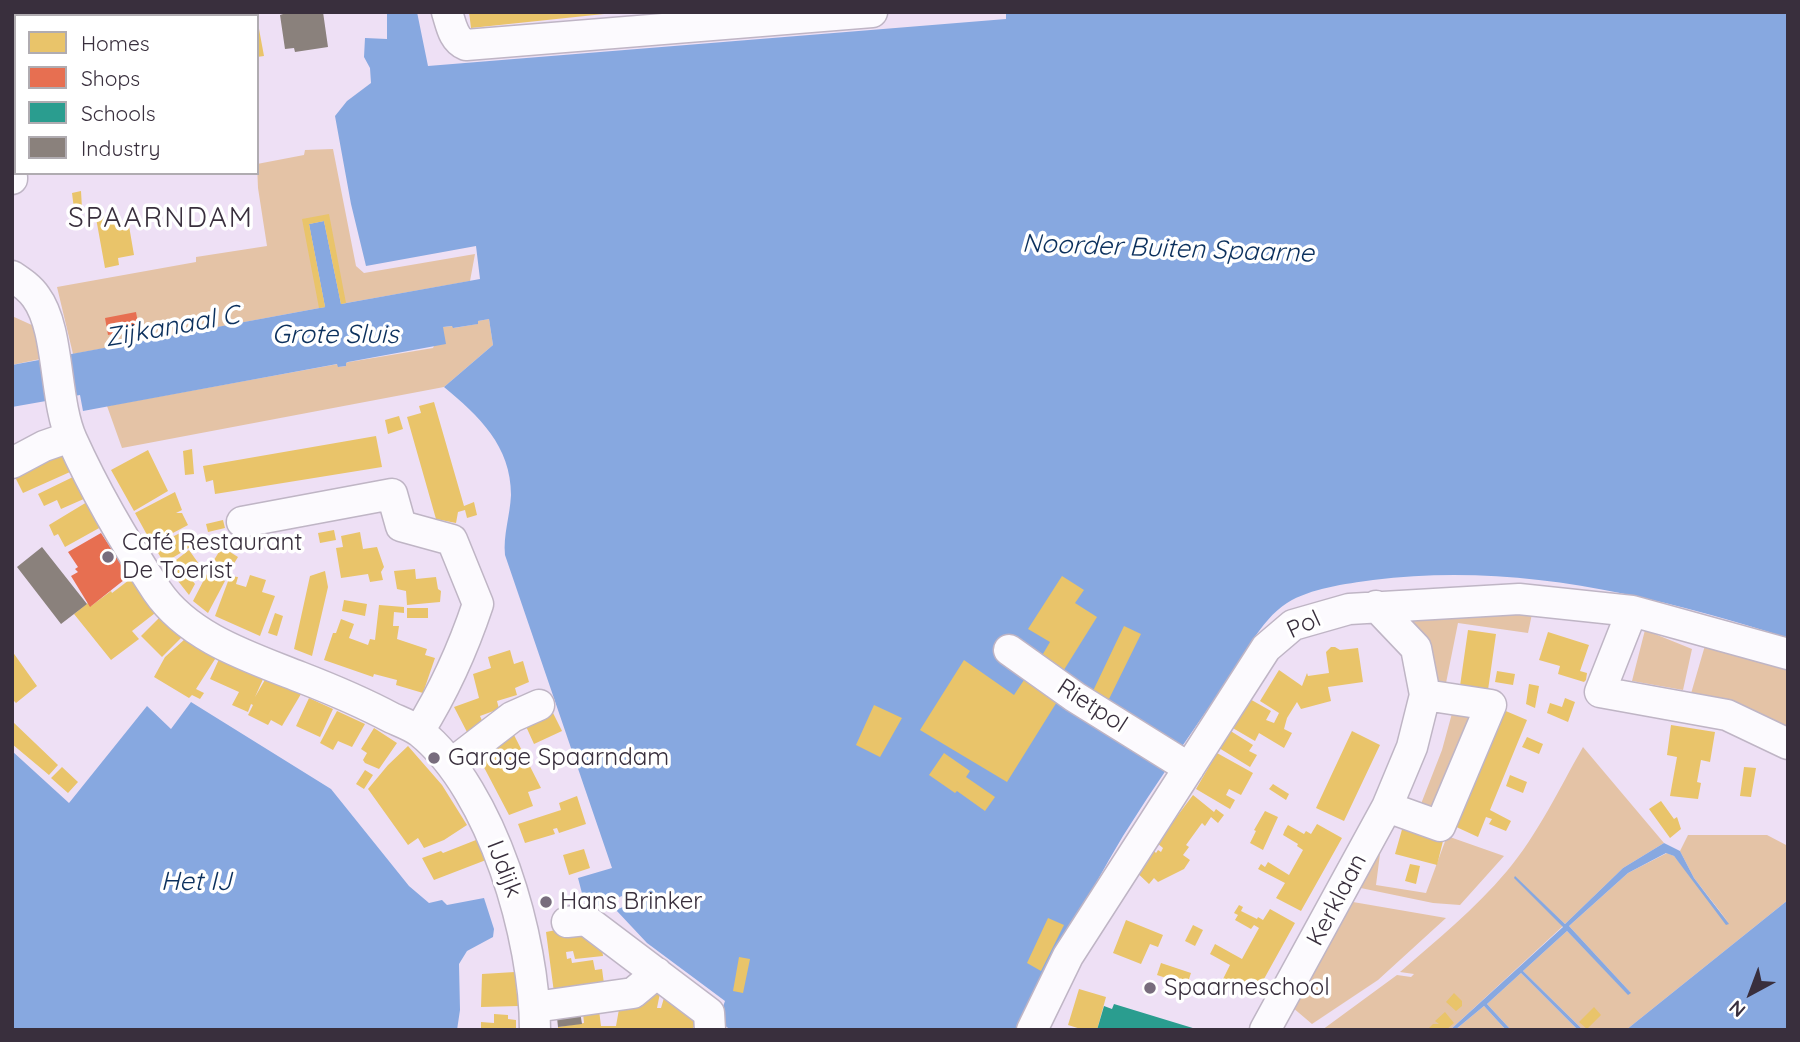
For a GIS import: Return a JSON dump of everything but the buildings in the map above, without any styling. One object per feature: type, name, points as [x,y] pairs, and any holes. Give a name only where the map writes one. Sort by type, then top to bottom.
[{"type":"street","points":[[447,12],[456,37],[466,45],[705,19],[872,12]]},
{"type":"street","name":"IJdijk","points":[[12,276],[37,298],[44,312],[67,425],[132,551],[159,594],[176,613],[194,628],[249,657],[365,704],[419,732],[451,764],[481,813],[500,854],[519,908],[535,1018]]},
{"type":"street","points":[[12,463],[44,446],[67,425]]},
{"type":"street","points":[[242,522],[392,494],[401,526],[452,540],[478,604],[467,639],[419,732]]},
{"type":"street","name":"Pol","points":[[1032,1030],[1068,956],[1182,764],[1266,648],[1293,625],[1336,611],[1376,606],[1519,599],[1632,611],[1788,654]]},
{"type":"street","name":"Kerklaan","points":[[1265,1030],[1387,807],[1412,747],[1425,695],[1416,648],[1376,606]]},
{"type":"street","points":[[1632,611],[1600,692],[1727,715],[1788,744]]},
{"type":"street","name":"Rietpol","points":[[1009,650],[1075,697],[1182,764]]},
{"type":"street","points":[[1387,807],[1440,826],[1491,705],[1425,695]]},
{"type":"street","points":[[451,764],[512,717],[539,705]]},
{"type":"street","points":[[567,922],[586,920],[657,973],[709,1013],[710,1030]]},
{"type":"street","points":[[535,1018],[633,993],[657,973]]},
{"type":"shaded area","points":[[333,149],[356,266],[364,273],[475,254],[470,281],[341,304],[324,221],[309,224],[325,307],[73,354],[57,287],[196,262],[196,257],[267,246],[258,188],[259,164],[304,155],[305,150]]},
{"type":"shaded area","points":[[12,316],[34,326],[45,358],[12,365]]},
{"type":"shaded area","points":[[489,319],[493,345],[444,387],[122,448],[107,406],[338,364],[339,367],[346,366],[349,362],[433,348],[443,327],[477,324],[478,321]]},
{"type":"shaded area","points":[[1419,614],[1532,614],[1528,633],[1458,623],[1444,693],[1431,693],[1415,631],[1414,621]]},
{"type":"shaded area","points":[[1645,630],[1692,649],[1683,690],[1632,681]]},
{"type":"shaded area","points":[[1706,642],[1788,666],[1788,736],[1690,697]]},
{"type":"shaded area","points":[[1454,706],[1481,711],[1437,815],[1419,809],[1442,750]]},
{"type":"shaded area","points":[[1583,747],[1664,843],[1623,868],[1565,924],[1515,877],[1563,926],[1450,1030],[1322,1030],[1397,975],[1411,977],[1414,974],[1400,972],[1469,911],[1507,871],[1538,827]]},
{"type":"shaded area","points":[[1688,835],[1767,835],[1788,846],[1788,900],[1626,1030],[1583,1030],[1523,971],[1567,931],[1628,994],[1630,992],[1569,926],[1628,873],[1667,853],[1674,856],[1729,923],[1694,878],[1680,851]]},
{"type":"shaded area","points":[[1447,836],[1504,856],[1460,905],[1433,903],[1351,886],[1381,846],[1376,885],[1426,893]]},
{"type":"shaded area","points":[[1353,902],[1446,918],[1378,980],[1312,1024],[1292,1007]]},
{"type":"shaded area","points":[[1521,973],[1578,1030],[1511,1030],[1487,1004]]},
{"type":"shaded area","points":[[1484,1006],[1506,1030],[1455,1030]]},
{"type":"water","points":[[387,12],[417,12],[428,66],[1006,19],[1006,12],[1788,12],[1788,638],[1635,596],[1531,579],[1479,575],[1373,580],[1329,587],[1296,598],[1277,610],[1268,620],[1160,779],[1095,884],[1015,1030],[731,1030],[718,1021],[725,1001],[647,943],[616,910],[625,906],[622,896],[598,906],[584,901],[578,878],[612,868],[505,555],[511,495],[510,477],[491,433],[444,387],[493,345],[489,319],[478,321],[478,324],[443,327],[446,344],[348,362],[346,366],[338,367],[337,364],[83,411],[80,395],[12,407],[12,365],[325,307],[309,224],[324,221],[341,304],[480,279],[476,246],[366,266],[351,204],[335,116],[347,101],[371,83],[370,68],[364,57],[365,38],[387,39]]},
{"type":"water","name":"Het IJ","points":[[191,702],[331,789],[409,886],[429,903],[442,900],[447,905],[484,898],[494,929],[493,937],[467,951],[459,964],[460,1010],[457,1030],[12,1030],[12,751],[69,803],[147,706],[171,729]]},
{"type":"water","points":[[1664,843],[1680,851],[1694,878],[1729,924],[1726,925],[1674,856],[1666,853],[1628,873],[1569,926],[1631,993],[1628,995],[1567,931],[1523,971],[1583,1030],[1578,1030],[1521,973],[1487,1004],[1511,1030],[1506,1030],[1484,1006],[1455,1030],[1450,1030],[1563,927],[1515,876],[1565,924],[1623,868]]},
{"type":"water","points":[[1788,900],[1788,1030],[1626,1030]]},
{"type":"place","name":"Café Restaurant De Toerist","points":[[108,557]]},
{"type":"place","name":"Garage Spaarndam","points":[[434,758]]},
{"type":"place","name":"Hans Brinker","points":[[546,902]]},
{"type":"place","name":"Spaarneschool","points":[[1150,988]]},
{"type":"district","name":"SPAARNDAM","points":[[161,219]]},
{"type":"water label","name":"Noorder Buiten Spaarne","points":[[1168,249]]},
{"type":"water label","name":"Zijkanaal C","points":[[172,327]]},
{"type":"water label","name":"Grote Sluis","points":[[335,335]]}]
